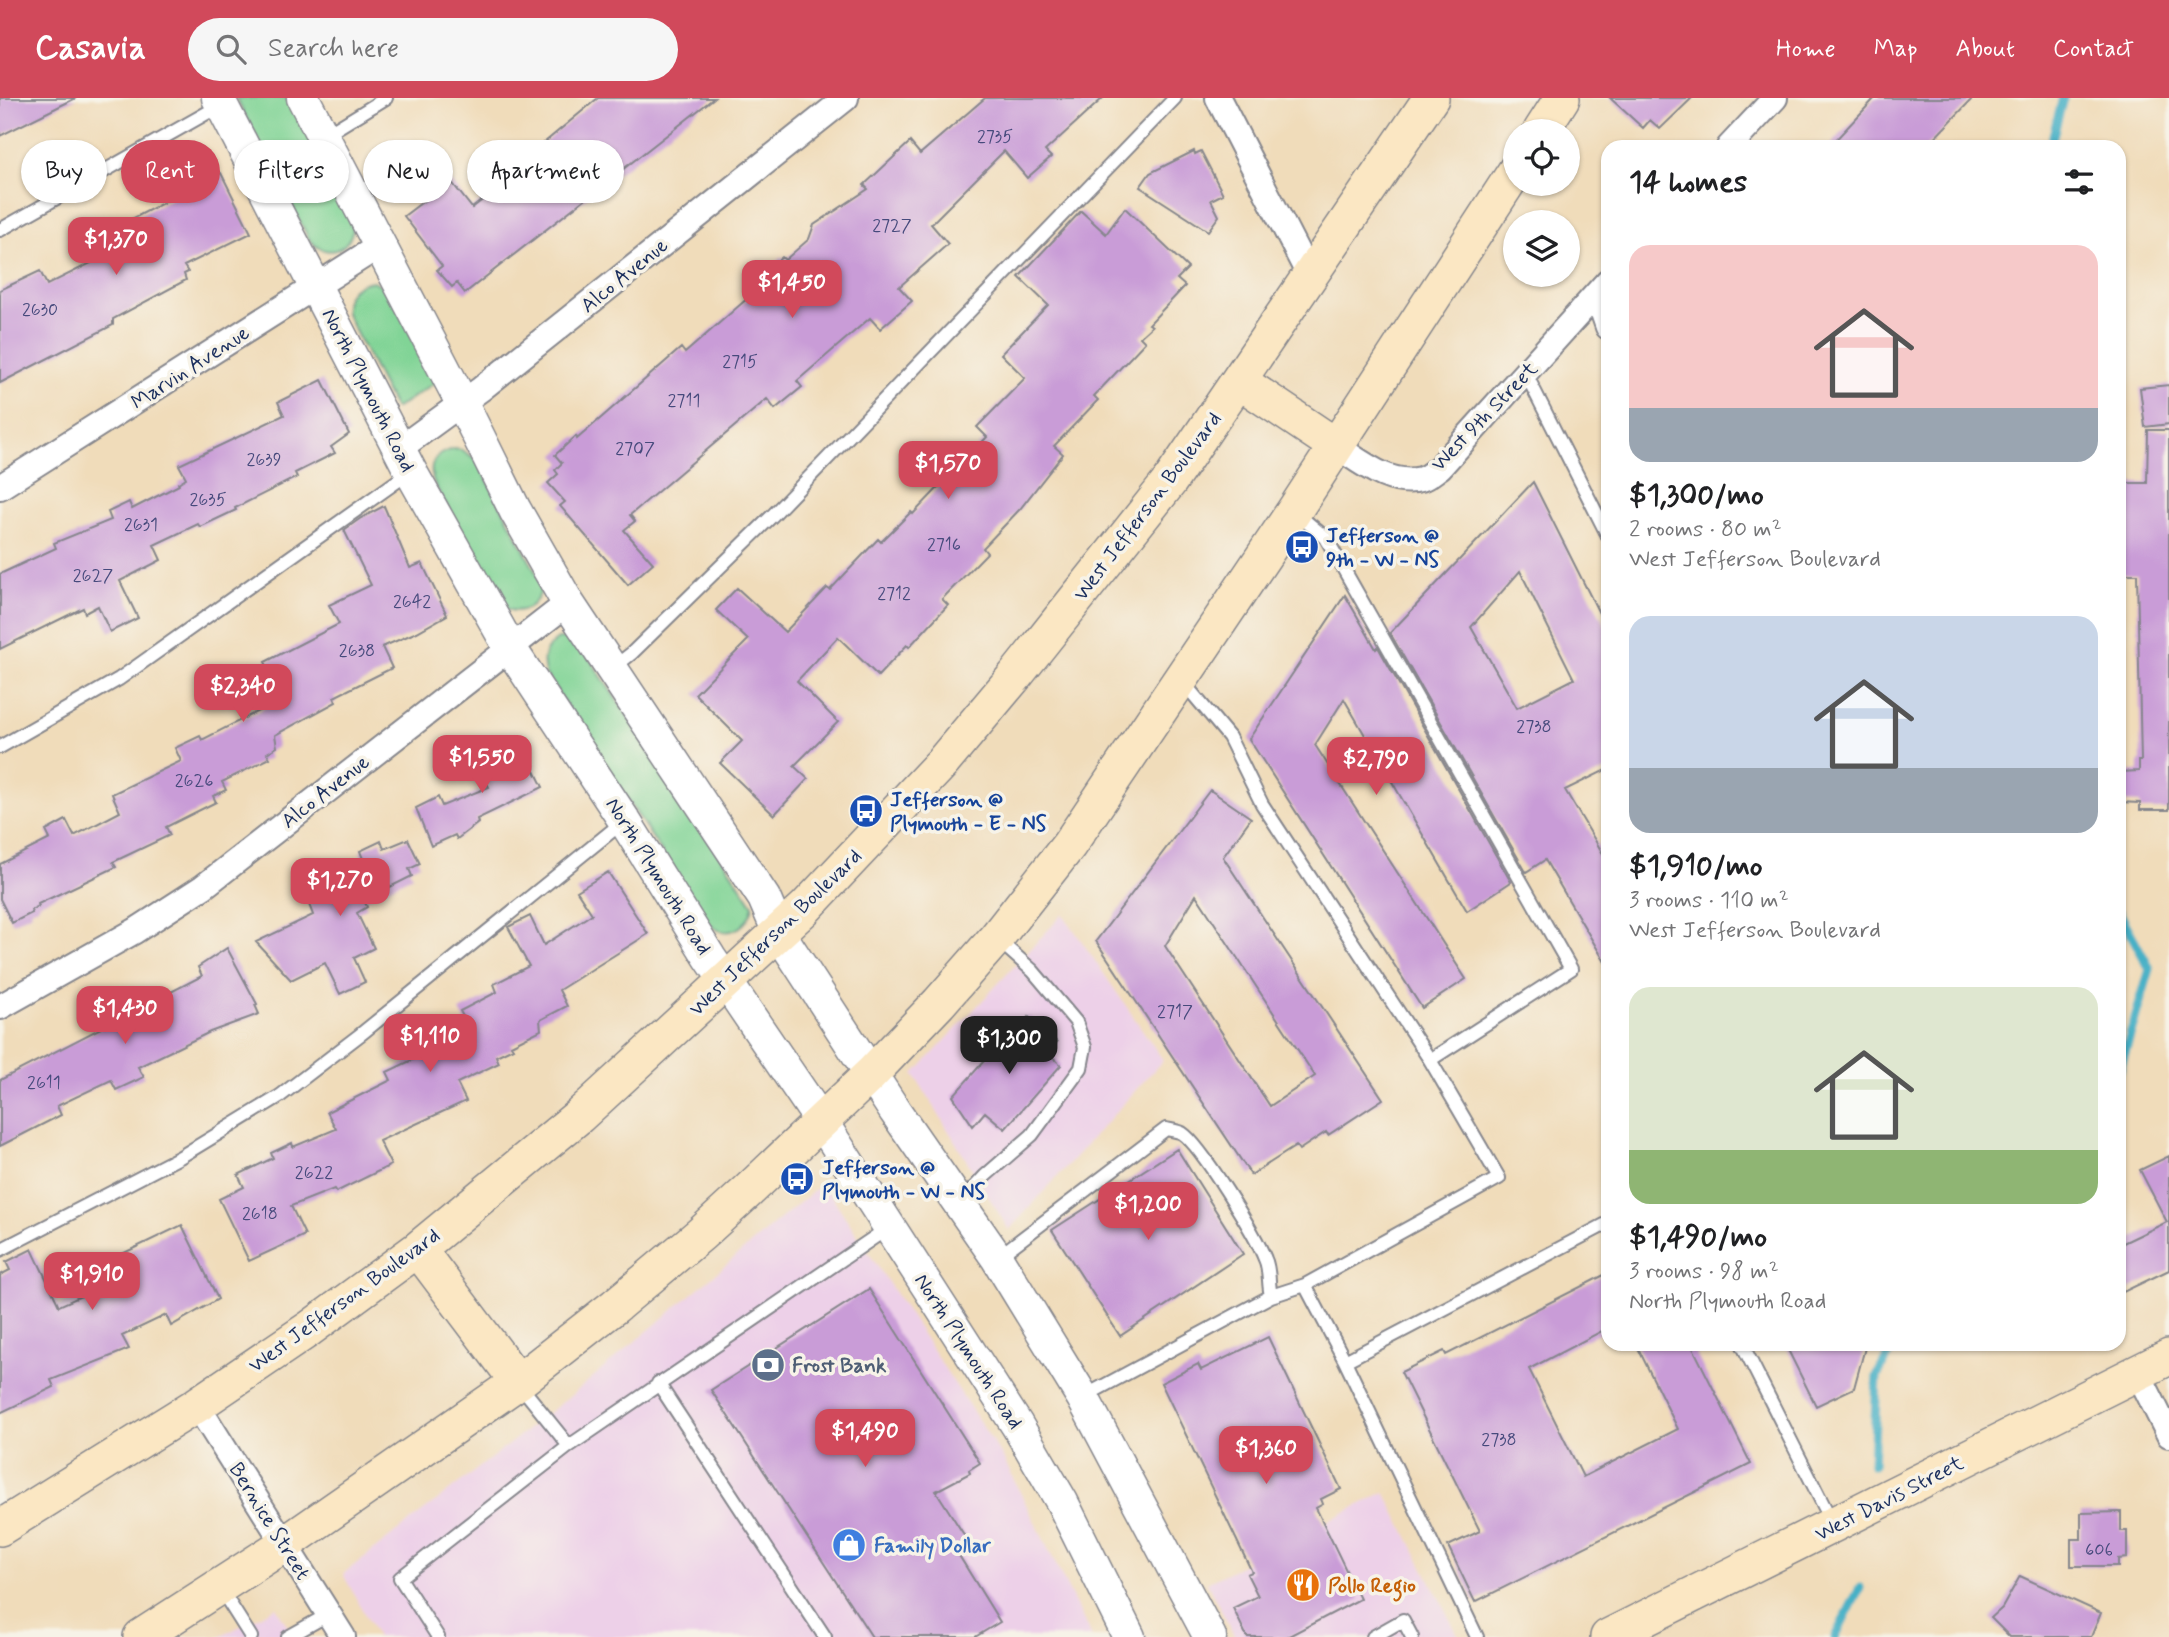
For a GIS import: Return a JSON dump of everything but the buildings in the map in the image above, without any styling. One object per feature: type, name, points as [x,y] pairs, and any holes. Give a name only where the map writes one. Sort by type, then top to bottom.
[{"type":"main road","name":"West Jefferson Boulevard","points":[[0,1528],[197,1405],[418,1250],[579,1116],[779,933],[942,763],[1016,676],[1170,481],[1431,98]]},
{"type":"main road","points":[[1549,119],[1562,98]]},
{"type":"main road","points":[[141,1637],[220,1588],[518,1382],[615,1306],[701,1234],[870,1074],[939,1003],[996,938],[1069,845],[1294,511],[1503,190]]},
{"type":"main road","points":[[1239,381],[1336,446]]},
{"type":"main road","points":[[418,1250],[518,1382]]},
{"type":"main road","name":"West Davis Street","points":[[1608,1637],[2169,1357]]},
{"type":"street","points":[[303,98],[515,510],[568,603],[764,898],[779,933],[870,1074],[997,1258],[1083,1398],[1210,1637]]},
{"type":"street","name":"Alco Avenue","points":[[405,460],[462,403],[846,98]]},
{"type":"street","points":[[1218,98],[1310,277]]},
{"type":"street","points":[[1736,140],[1775,98]]},
{"type":"street","name":"North Plymouth Road","points":[[220,101],[405,460],[510,648],[1017,1425],[1062,1503],[1129,1637]]},
{"type":"street","name":"Marvin Avenue","points":[[0,487],[379,246]]},
{"type":"street","name":"West 9th Street","points":[[1336,446],[1375,471],[1401,481],[1423,478],[1440,467],[1601,289]]},
{"type":"street","name":"Alco Avenue","points":[[0,1007],[135,931],[203,887],[568,603]]},
{"type":"street","points":[[2138,1373],[2169,1435]]},
{"type":"street","name":"Bernice Street","points":[[197,1405],[344,1637]]},
{"type":"lane","points":[[322,136],[386,98]]},
{"type":"lane","points":[[612,669],[632,653],[772,516],[1175,98]]},
{"type":"lane","points":[[0,230],[220,101]]},
{"type":"lane","points":[[1526,374],[1601,522]]},
{"type":"lane","points":[[0,747],[119,679],[405,460]]},
{"type":"lane","points":[[1294,511],[1326,538],[1571,969],[1430,1060]]},
{"type":"lane","points":[[1083,1398],[1271,1296],[1305,1285],[1499,1178],[1430,1060],[1262,804],[1229,737],[1181,679]]},
{"type":"lane","points":[[0,1250],[180,1157],[280,1096],[361,1034],[624,820]]},
{"type":"lane","points":[[959,1204],[985,1176],[1032,1135],[1081,1068],[1085,1048],[1076,1022],[1033,971],[996,938]]},
{"type":"lane","points":[[997,1258],[1166,1129],[1182,1133],[1205,1158],[1267,1262],[1271,1296]]},
{"type":"lane","points":[[1345,1361],[1601,1227]]},
{"type":"lane","points":[[438,1637],[400,1578],[569,1447],[658,1383],[889,1228]]},
{"type":"lane","points":[[1305,1285],[1345,1361],[1477,1637]]},
{"type":"lane","points":[[1746,1351],[1834,1525]]},
{"type":"lane","points":[[518,1382],[569,1447]]},
{"type":"lane","points":[[658,1383],[825,1637]]},
{"type":"lane","points":[[220,1588],[251,1637]]},
{"type":"lane","points":[[288,1637],[329,1614]]},
{"type":"lane","points":[[1373,1637],[1403,1620],[1412,1637]]},
{"type":"shaded area","points":[[1063,914],[1163,1060],[1009,1230],[914,1074]]},
{"type":"shaded area","points":[[823,1183],[1002,1456],[1092,1637],[377,1637],[343,1574],[573,1394]]},
{"type":"shaded area","points":[[1385,1492],[1459,1637],[1235,1637],[1207,1583]]},
{"type":"shaded area","points":[[276,1607],[294,1637],[220,1637]]},
{"type":"green space","points":[[236,98],[290,98],[311,140],[258,140]]},
{"type":"green space","points":[[290,203],[343,203],[354,224],[352,233],[343,246],[337,250],[323,250],[309,239]]},
{"type":"green space","points":[[374,281],[389,291],[436,382],[395,409],[346,313],[347,300],[352,290],[361,284]]},
{"type":"green space","points":[[454,449],[462,450],[477,460],[543,586],[537,599],[528,608],[517,611],[503,607],[435,485],[432,472],[434,461],[441,454]]},
{"type":"green space","points":[[558,639],[579,643],[753,905],[742,926],[722,931],[708,923],[545,673],[545,654]]},
{"type":"waterway","points":[[2052,140],[2063,98]]},
{"type":"waterway","points":[[2126,925],[2150,969],[2126,1049]]},
{"type":"waterway","points":[[1873,1465],[1877,1376],[1890,1351]]},
{"type":"waterway","points":[[1835,1637],[1860,1588]]},
{"type":"place","name":"Jefferson @ 9th - W - NS","points":[[1302,547]]},
{"type":"place","name":"Jefferson @ Plymouth - E - NS","points":[[866,811]]},
{"type":"place","name":"Jefferson @ Plymouth - W - NS","points":[[797,1179]]},
{"type":"place","name":"Frost Bank","points":[[768,1365]]},
{"type":"place","name":"Family Dollar","points":[[849,1545]]},
{"type":"place","name":"Pollo Regio","points":[[1303,1585]]}]
